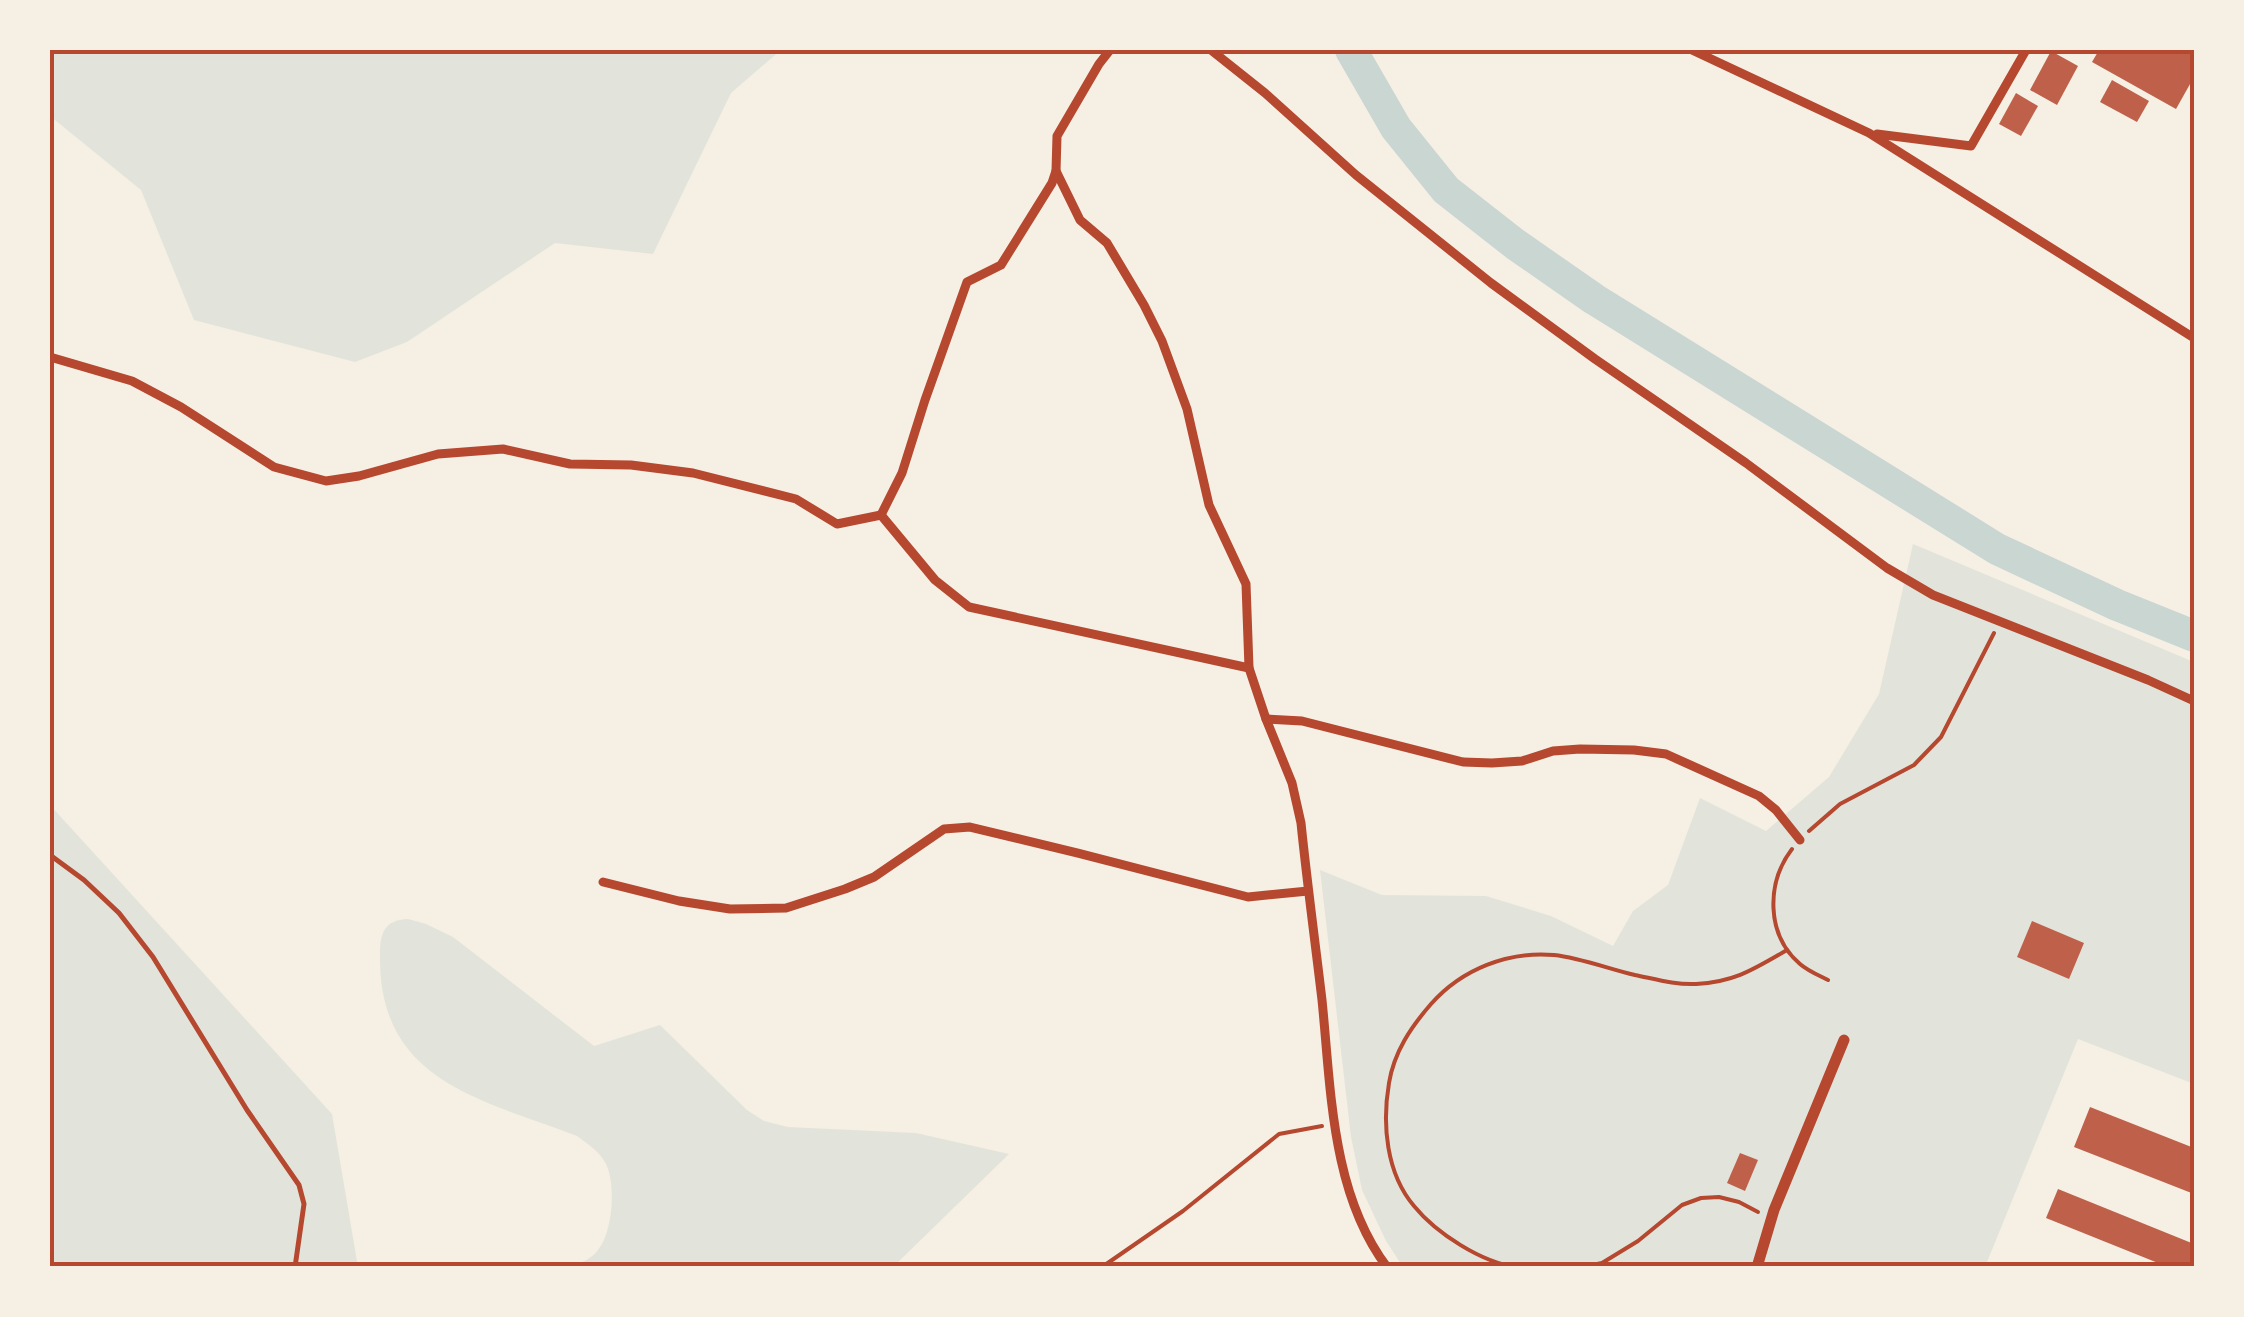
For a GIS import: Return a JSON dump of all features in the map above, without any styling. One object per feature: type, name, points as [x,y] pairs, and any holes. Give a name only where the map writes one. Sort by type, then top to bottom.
[{"type":"street","points":[[881,515],[902,473],[968,282],[1001,265],[1052,183],[1057,136],[1110,50]]},
{"type":"street","points":[[1211,50],[1490,283],[1746,463],[1887,568],[1933,594],[2194,701]]},
{"type":"street","points":[[1692,50],[1869,133],[2194,338]]},
{"type":"street","points":[[1869,133],[1971,146],[2026,50]]},
{"type":"street","points":[[1056,172],[1080,220],[1107,243],[1162,341],[1187,409],[1209,505],[1246,584],[1249,668],[1292,784],[1301,823],[1344,1173],[1358,1215],[1376,1254],[1387,1267]]},
{"type":"street","points":[[50,357],[132,381],[182,406],[274,467],[326,481],[438,454],[503,450],[570,464],[631,465],[693,473],[796,499],[837,524],[881,515]]},
{"type":"street","points":[[881,515],[935,580],[969,607],[1249,668]]},
{"type":"street","points":[[1266,719],[1302,721],[1464,762],[1522,761],[1554,751],[1580,749],[1666,754],[1760,796],[1800,840]]},
{"type":"street","points":[[604,882],[730,909],[786,908],[874,877],[944,829],[970,828],[1248,898],[1308,891]]},
{"type":"street","points":[[1757,1267],[1771,1218],[1844,1040]]},
{"type":"lane","points":[[50,855],[119,913],[153,956],[247,1110],[299,1185],[304,1204],[295,1267]]},
{"type":"path","points":[[1828,980],[1803,967],[1778,936],[1774,886],[1788,853],[1840,804],[1914,764],[1941,737],[2000,622]]},
{"type":"path","points":[[1517,1267],[1472,1251],[1439,1231],[1412,1204],[1394,1171],[1387,1143],[1386,1107],[1399,1049],[1414,1024],[1456,979],[1491,963],[1521,956],[1556,955],[1665,982],[1691,984],[1743,976],[1787,950]]},
{"type":"path","points":[[1102,1267],[1183,1211],[1279,1134],[1336,1123]]},
{"type":"path","points":[[1582,1267],[1602,1262],[1638,1241],[1682,1204],[1701,1198],[1739,1202],[1771,1218]]},
{"type":"shaded area","points":[[50,50],[781,50],[731,93],[653,254],[555,243],[407,342],[355,362],[194,320],[141,190],[50,116]]},
{"type":"shaded area","points":[[1913,544],[2194,662],[2194,1084],[2078,1039],[1985,1267],[1403,1267],[1362,1190],[1351,1137],[1320,870],[1382,895],[1486,896],[1551,916],[1613,946],[1633,911],[1668,885],[1700,798],[1766,831],[1829,777],[1879,694]]},
{"type":"shaded area","points":[[50,805],[332,1114],[358,1267],[50,1267]]},
{"type":"shaded area","points":[[408,919],[453,937],[594,1046],[660,1025],[747,1110],[764,1121],[788,1127],[916,1133],[1009,1154],[893,1267],[571,1267],[595,1253],[607,1232],[612,1195],[606,1164],[577,1136],[472,1096],[416,1058],[396,1032],[384,998],[380,955],[385,929],[393,922]]},
{"type":"building","points":[[2099,50],[2194,50],[2194,77],[2176,109],[2092,62]]},
{"type":"building","points":[[2051,51],[2078,66],[2057,105],[2030,90]]},
{"type":"building","points":[[2112,80],[2149,101],[2137,122],[2100,102]]},
{"type":"building","points":[[2016,93],[2038,106],[2021,136],[1999,124]]},
{"type":"building","points":[[2032,921],[2084,943],[2069,979],[2017,957]]},
{"type":"building","points":[[2090,1107],[2194,1148],[2194,1194],[2074,1147]]},
{"type":"building","points":[[1740,1153],[1758,1160],[1745,1191],[1727,1183]]},
{"type":"building","points":[[2058,1189],[2194,1244],[2194,1267],[2168,1267],[2046,1218]]},
{"type":"waterway","points":[[1351,50],[1396,128],[1446,190],[1594,299],[1997,549],[2194,636]]}]
